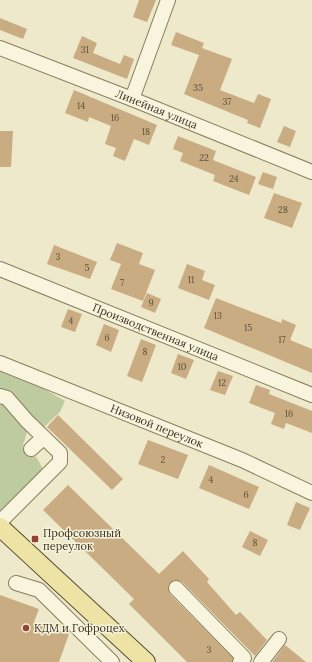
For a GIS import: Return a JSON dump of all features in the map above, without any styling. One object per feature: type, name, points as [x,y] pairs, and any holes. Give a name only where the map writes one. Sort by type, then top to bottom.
[{"type":"main road","points":[[0,527],[146,662]]},
{"type":"street","points":[[132,99],[168,0]]},
{"type":"street","name":"Линейная улица","points":[[0,48],[132,99],[312,172]]},
{"type":"street","name":"Производственная улица","points":[[0,269],[312,394]]},
{"type":"street","name":"Низовой переулок","points":[[0,363],[242,460],[312,492]]},
{"type":"street","points":[[0,396],[7,398],[43,438],[60,453],[60,462],[0,522]]},
{"type":"street","points":[[31,449],[43,438]]},
{"type":"street","points":[[16,583],[39,590],[112,662]]},
{"type":"street","points":[[176,588],[244,658],[241,662]]},
{"type":"street","points":[[261,662],[279,639]]},
{"type":"green space","points":[[0,370],[25,378],[65,401],[60,412],[43,428],[28,429],[22,448],[36,457],[45,472],[2,514],[0,512]]},
{"type":"building","points":[[139,0],[156,0],[147,22],[133,17]]},
{"type":"building","points":[[0,18],[27,29],[23,39],[0,30]]},
{"type":"building","points":[[176,32],[204,43],[202,48],[232,59],[220,90],[254,103],[258,94],[271,99],[260,128],[247,123],[248,120],[184,94],[199,55],[171,45]]},
{"type":"building","points":[[82,36],[97,43],[93,53],[120,64],[124,55],[134,59],[127,79],[73,58]]},
{"type":"building","points":[[74,90],[157,125],[149,145],[134,139],[125,161],[113,156],[116,148],[105,144],[111,126],[89,117],[88,122],[65,113]]},
{"type":"building","points":[[284,126],[296,131],[290,147],[277,142]]},
{"type":"building","points":[[0,131],[13,131],[11,167],[0,167]]},
{"type":"building","points":[[178,136],[216,151],[213,160],[256,177],[249,195],[213,181],[215,175],[180,161],[183,153],[173,149]]},
{"type":"building","points":[[263,172],[277,177],[273,189],[258,184]]},
{"type":"building","points":[[274,193],[302,203],[292,228],[264,218]]},
{"type":"building","points":[[117,243],[143,253],[139,264],[155,270],[143,301],[111,289],[121,264],[110,260]]},
{"type":"building","points":[[54,245],[97,262],[90,279],[47,264]]},
{"type":"building","points":[[187,264],[205,271],[202,280],[215,285],[209,300],[178,288]]},
{"type":"building","points":[[147,293],[161,299],[155,313],[141,307]]},
{"type":"building","points":[[216,298],[281,323],[282,319],[296,325],[290,340],[312,349],[312,373],[204,328]]},
{"type":"building","points":[[68,309],[82,314],[75,332],[61,327]]},
{"type":"building","points":[[104,324],[119,330],[111,352],[96,345]]},
{"type":"building","points":[[141,339],[156,345],[142,382],[127,376]]},
{"type":"building","points":[[178,354],[194,360],[186,379],[171,373]]},
{"type":"building","points":[[218,371],[233,376],[225,395],[210,390]]},
{"type":"building","points":[[256,385],[270,390],[269,394],[312,411],[312,433],[286,423],[284,429],[271,424],[275,413],[249,403]]},
{"type":"building","points":[[58,415],[123,479],[112,490],[47,427]]},
{"type":"building","points":[[148,440],[188,455],[178,479],[138,464]]},
{"type":"building","points":[[209,465],[259,487],[249,509],[199,488]]},
{"type":"building","points":[[68,485],[159,574],[183,551],[209,579],[207,582],[236,615],[240,612],[267,640],[255,656],[182,582],[174,580],[168,585],[170,594],[233,658],[232,662],[187,662],[129,604],[134,599],[43,510]]},
{"type":"building","points":[[296,502],[310,508],[300,530],[287,525]]},
{"type":"building","points":[[250,531],[268,540],[260,556],[242,547]]},
{"type":"building","name":"КДМ и Гофроцех","points":[[0,595],[39,609],[34,622],[69,634],[59,662],[0,662]]},
{"type":"building","points":[[285,645],[306,662],[272,662]]},
{"type":"place","name":"Профсоюзный переулок","points":[[35,539]]},
{"type":"place","name":"КДМ и Гофроцех","points":[[26,628]]}]
